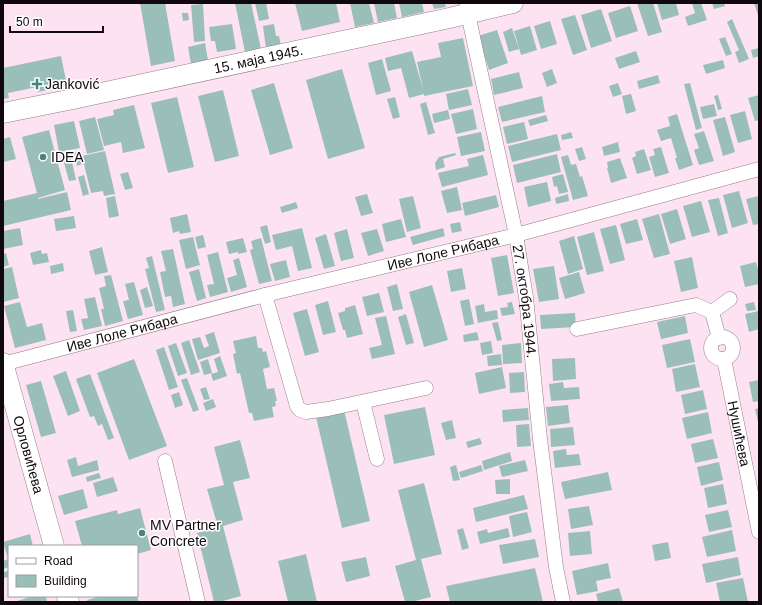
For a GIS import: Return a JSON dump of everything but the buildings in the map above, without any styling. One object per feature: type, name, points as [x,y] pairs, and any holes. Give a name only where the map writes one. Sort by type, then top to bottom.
[{"type":"street","name":"15. маја 1945.","points":[[3,113],[62,102],[467,8],[513,3]]},
{"type":"street","name":"27. октобра 1944.","points":[[467,8],[516,235],[526,297],[540,438],[556,567],[563,602]]},
{"type":"street","name":"Иве Лоле Рибара","points":[[3,364],[265,295],[516,235],[759,169]]},
{"type":"street","points":[[265,295],[297,406],[300,410],[306,412],[328,409],[426,388]]},
{"type":"street","points":[[576,329],[696,305],[712,312],[730,299]]},
{"type":"street","name":"Нушићева","points":[[712,312],[719,338],[715,339],[711,347],[713,354],[716,357],[724,359],[759,532]]},
{"type":"street","name":"Орловићева","points":[[3,364],[54,545]]},
{"type":"street","points":[[363,402],[378,459]]},
{"type":"street","points":[[165,461],[198,602]]},
{"type":"place","name":"Janković","points":[[37,84]]},
{"type":"place","name":"IDEA","points":[[43,157]]},
{"type":"place","name":"MV Partner Concrete","points":[[142,533]]}]
